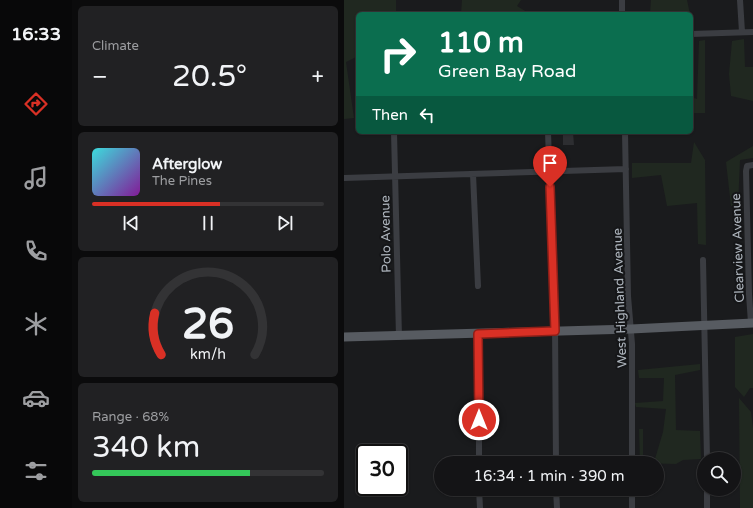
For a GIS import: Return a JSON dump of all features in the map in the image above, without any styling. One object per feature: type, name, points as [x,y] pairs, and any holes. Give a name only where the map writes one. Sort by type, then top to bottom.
[{"type":"main road","points":[[344,338],[631,329],[752,323]]},
{"type":"street","points":[[622,0],[622,12]]},
{"type":"street","points":[[740,0],[742,32]]},
{"type":"street","points":[[693,34],[753,32]]},
{"type":"street","name":"Polo Avenue","points":[[394,134],[399,336]]},
{"type":"street","points":[[548,134],[556,371],[556,456]]},
{"type":"street","name":"West Highland Avenue","points":[[625,134],[628,296],[631,329],[632,456]]},
{"type":"street","name":"Clearview Avenue","points":[[752,323],[748,294],[746,171],[747,166],[753,165]]},
{"type":"street","points":[[344,178],[626,169]]},
{"type":"street","points":[[473,174],[478,286]]},
{"type":"street","points":[[703,260],[706,326],[707,452]]},
{"type":"street","points":[[478,334],[479,456]]},
{"type":"street","points":[[480,496],[480,508]]},
{"type":"street","points":[[556,496],[556,508]]},
{"type":"street","points":[[632,496],[632,508]]},
{"type":"street","points":[[707,496],[708,508]]},
{"type":"shaded area","points":[[344,0],[396,0],[396,12],[356,12],[356,57],[346,62],[354,118],[344,119]]},
{"type":"shaded area","points":[[462,0],[521,0],[517,6],[527,12],[461,12]]},
{"type":"shaded area","points":[[651,0],[687,0],[690,12],[650,12]]},
{"type":"shaded area","points":[[744,39],[745,67],[753,67],[753,101],[731,96],[729,74],[732,41]]},
{"type":"shaded area","points":[[705,40],[705,113],[694,113],[693,108],[693,98],[697,99],[699,41]]},
{"type":"shaded area","points":[[694,142],[705,160],[706,245],[698,244],[697,203],[667,206],[661,175],[632,178],[632,163],[691,163]]},
{"type":"shaded area","points":[[753,146],[753,158],[740,160],[738,206],[731,206],[726,162]]},
{"type":"shaded area","points":[[753,334],[753,388],[750,388],[744,397],[735,387],[735,337]]},
{"type":"shaded area","points":[[700,364],[700,370],[675,375],[676,430],[700,431],[701,452],[697,452],[697,459],[683,460],[676,464],[664,464],[664,456],[656,456],[663,432],[666,409],[636,407],[635,403],[663,401],[664,378],[639,378],[638,370]]},
{"type":"shaded area","points":[[739,398],[751,412],[753,428],[753,508],[740,508],[741,452],[739,452]]},
{"type":"shaded area","points":[[639,429],[643,429],[643,456],[640,456]]},
{"type":"building","points":[[563,134],[573,134],[574,145],[563,145]]},
{"type":"route","points":[[479,420],[478,334],[555,331],[550,187]]}]
